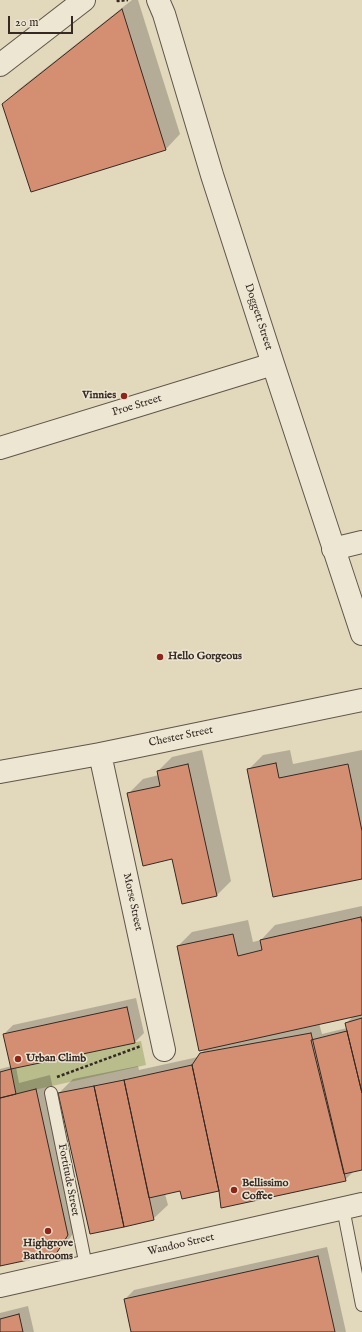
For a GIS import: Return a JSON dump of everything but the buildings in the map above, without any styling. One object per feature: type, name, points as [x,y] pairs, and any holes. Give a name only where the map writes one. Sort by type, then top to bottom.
[{"type":"street","points":[[0,65],[84,0]]},
{"type":"street","name":"Doggett Street","points":[[158,0],[164,14],[212,175],[362,634]]},
{"type":"street","name":"Proe Street","points":[[0,448],[273,364]]},
{"type":"street","points":[[333,548],[362,542]]},
{"type":"street","name":"Chester Street","points":[[0,772],[100,754],[362,700]]},
{"type":"street","name":"Morse Street","points":[[100,754],[163,1044]]},
{"type":"street","name":"Wandoo Street","points":[[0,1286],[352,1206]]},
{"type":"lane","name":"Fortitude Street","points":[[51,1093],[86,1266]]},
{"type":"lane","points":[[352,1206],[362,1305]]},
{"type":"path","points":[[117,0],[118,2],[128,0]]},
{"type":"path","points":[[51,1093],[48,1081],[163,1044]]},
{"type":"green space","points":[[141,1041],[146,1065],[16,1094],[11,1069]]},
{"type":"place","name":"Vinnies","points":[[124,396]]},
{"type":"place","name":"Hello Gorgeous","points":[[160,657]]},
{"type":"place","name":"Urban Climb","points":[[18,1059]]},
{"type":"place","name":"Bellissimo Coffee","points":[[234,1190]]},
{"type":"place","name":"Highgrove Bathrooms","points":[[48,1231]]}]
